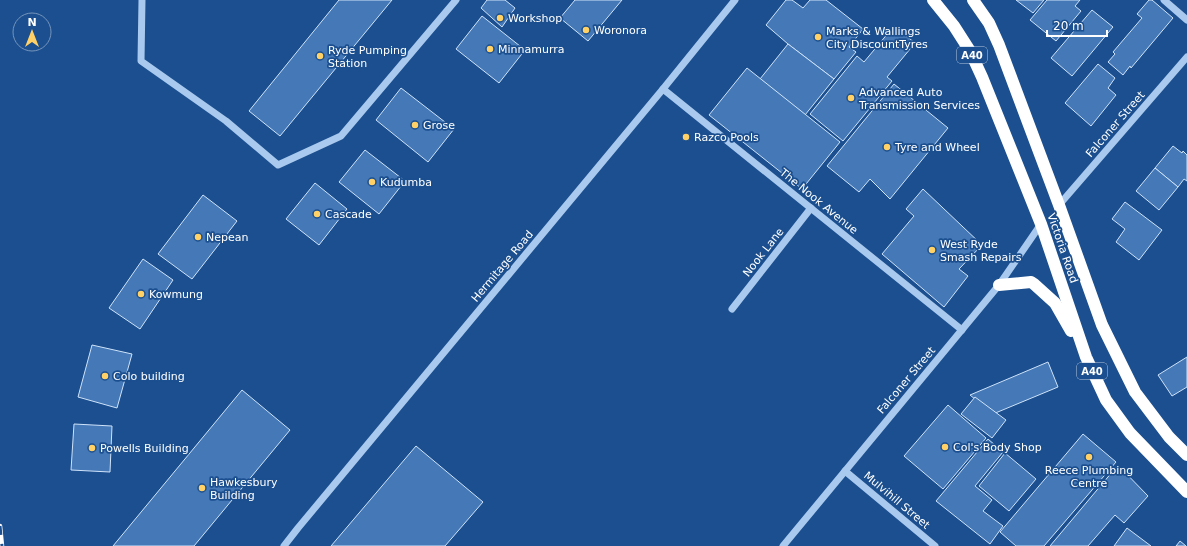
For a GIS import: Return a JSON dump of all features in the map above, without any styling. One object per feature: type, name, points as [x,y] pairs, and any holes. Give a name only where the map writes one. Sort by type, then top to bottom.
[{"type":"highway","name":"Victoria Road","points":[[933,0],[954,26],[970,51],[982,77],[1041,224],[1086,357],[1106,400],[1130,433],[1187,492]]},
{"type":"highway","name":"Victoria Road","points":[[974,0],[989,23],[999,46],[1102,324],[1134,392],[1169,437],[1187,455]]},
{"type":"highway","points":[[999,285],[1031,282],[1034,284],[1056,303],[1086,357]]},
{"type":"street","points":[[142,0],[141,61],[226,122],[278,166],[341,136],[456,0]]},
{"type":"street","name":"Hermitage Road","points":[[284,546],[663,90],[735,0]]},
{"type":"street","points":[[1164,0],[1187,20]]},
{"type":"street","name":"Falconer Street","points":[[1059,205],[1187,57]]},
{"type":"street","name":"The Nook Avenue","points":[[663,90],[962,330]]},
{"type":"street","name":"Nook Lane","points":[[732,309],[811,208]]},
{"type":"street","name":"Falconer Street","points":[[783,546],[999,285],[1041,224]]},
{"type":"street","name":"Mulvihill Street","points":[[845,471],[936,546]]},
{"type":"building","name":"Ryde Pumping Station","points":[[339,0],[392,0],[280,136],[249,111]]},
{"type":"building","name":"Workshop","points":[[487,0],[505,0],[515,8],[502,27],[481,8]]},
{"type":"building","name":"Woronora","points":[[575,0],[622,0],[588,41],[560,18]]},
{"type":"building","name":"Marks & Wallings City DiscountTyres","points":[[786,0],[792,0],[803,8],[810,0],[826,0],[863,29],[849,47],[856,52],[834,79],[766,25]]},
{"type":"building","points":[[1016,0],[1044,0],[1033,13]]},
{"type":"building","points":[[1047,0],[1080,0],[1075,6],[1081,11],[1056,41],[1030,20]]},
{"type":"building","points":[[1149,0],[1152,0],[1173,18],[1131,68],[1130,66],[1123,75],[1108,62],[1115,54],[1113,52],[1142,18],[1137,14]]},
{"type":"building","points":[[1092,10],[1113,27],[1072,76],[1051,58]]},
{"type":"building","name":"Minnamurra","points":[[482,16],[525,50],[499,83],[456,49]]},
{"type":"building","name":"Advanced Auto Transmission Services","points":[[894,26],[915,43],[887,77],[892,81],[843,141],[810,114],[857,56],[864,62]]},
{"type":"building","points":[[788,44],[834,79],[805,115],[760,79]]},
{"type":"building","points":[[1098,64],[1115,78],[1108,88],[1116,95],[1091,126],[1065,103]]},
{"type":"building","points":[[747,68],[840,142],[802,189],[709,115]]},
{"type":"building","name":"Tyre and Wheel","points":[[894,84],[948,128],[890,199],[870,179],[859,192],[827,166]]},
{"type":"building","name":"Grose","points":[[401,88],[454,129],[428,162],[376,120]]},
{"type":"building","points":[[1173,146],[1182,153],[1183,151],[1187,155],[1187,181],[1184,179],[1178,187],[1155,168]]},
{"type":"building","name":"Kudumba","points":[[365,150],[405,181],[379,214],[339,182]]},
{"type":"building","points":[[1155,168],[1178,187],[1159,210],[1136,191]]},
{"type":"building","name":"Cascade","points":[[315,183],[347,209],[319,245],[286,219]]},
{"type":"building","name":"West Ryde Smash Repairs","points":[[923,189],[982,245],[959,269],[968,276],[944,307],[882,254],[914,216],[906,209]]},
{"type":"building","name":"Nepean","points":[[203,195],[237,221],[192,279],[158,254]]},
{"type":"building","points":[[1125,202],[1162,230],[1139,260],[1116,242],[1125,229],[1112,219]]},
{"type":"building","name":"Kowmung","points":[[143,259],[173,280],[140,329],[109,308]]},
{"type":"building","name":"Colo building","points":[[92,345],[132,354],[117,408],[78,397]]},
{"type":"building","points":[[1187,357],[1187,387],[1172,396],[1158,375]]},
{"type":"building","points":[[1048,362],[1058,387],[993,414],[970,395]]},
{"type":"building","name":"Hawkesbury Building","points":[[242,390],[290,430],[194,546],[113,546]]},
{"type":"building","points":[[975,397],[1006,420],[992,438],[961,414]]},
{"type":"building","name":"Col's Body Shop","points":[[948,405],[986,438],[943,489],[904,456]]},
{"type":"building","name":"Powells Building","points":[[74,424],[112,426],[110,472],[71,470]]},
{"type":"building","points":[[1083,434],[1116,462],[1044,546],[1016,546],[1000,532]]},
{"type":"building","points":[[988,439],[1003,452],[975,486],[992,500],[983,511],[1003,526],[990,544],[936,501]]},
{"type":"building","points":[[416,446],[483,502],[445,546],[331,546]]},
{"type":"building","points":[[1005,453],[1036,479],[1009,511],[979,486]]},
{"type":"building","points":[[1118,465],[1148,496],[1124,523],[1115,515],[1088,546],[1050,546]]},
{"type":"building","points":[[1127,528],[1151,546],[1114,546]]},
{"type":"building","points":[[1180,541],[1186,546],[1176,546]]},
{"type":"railway","points":[[0,526],[2,546]]},
{"type":"place","name":"Workshop","points":[[500,18]]},
{"type":"place","name":"Woronora","points":[[586,30]]},
{"type":"place","name":"Marks & Wallings City DiscountTyres","points":[[818,37]]},
{"type":"place","name":"Minnamurra","points":[[490,49]]},
{"type":"place","name":"Ryde Pumping Station","points":[[320,56]]},
{"type":"place","name":"Advanced Auto Transmission Services","points":[[851,98]]},
{"type":"place","name":"Grose","points":[[415,125]]},
{"type":"place","name":"Razco Pools","points":[[686,137]]},
{"type":"place","name":"Tyre and Wheel","points":[[887,147]]},
{"type":"place","name":"Kudumba","points":[[372,182]]},
{"type":"place","name":"Cascade","points":[[317,214]]},
{"type":"place","name":"Nepean","points":[[198,237]]},
{"type":"place","name":"West Ryde Smash Repairs","points":[[932,250]]},
{"type":"place","name":"Kowmung","points":[[141,294]]},
{"type":"place","name":"Colo building","points":[[105,376]]},
{"type":"place","name":"Col's Body Shop","points":[[945,447]]},
{"type":"place","name":"Powells Building","points":[[92,448]]},
{"type":"place","name":"Reece Plumbing Centre","points":[[1089,457]]},
{"type":"place","name":"Hawkesbury Building","points":[[202,488]]}]
